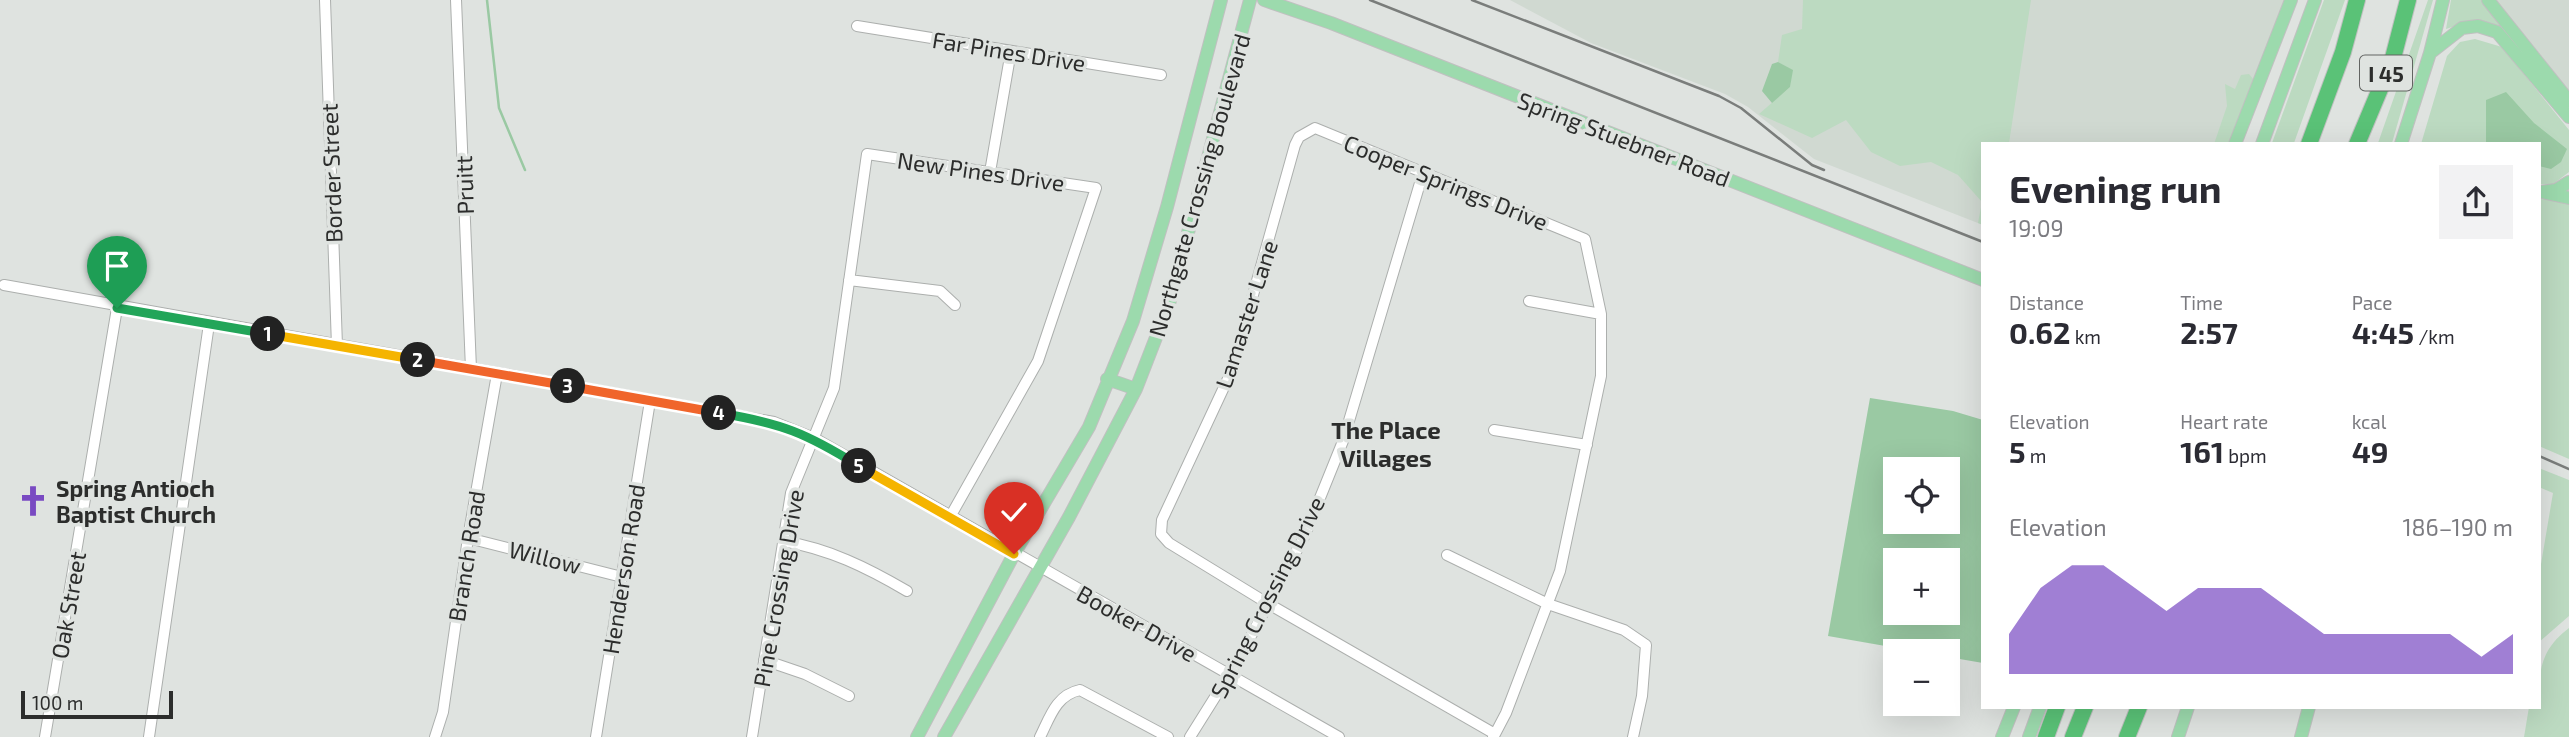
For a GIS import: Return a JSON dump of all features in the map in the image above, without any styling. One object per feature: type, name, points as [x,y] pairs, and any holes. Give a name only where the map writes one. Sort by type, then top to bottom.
[{"type":"highway","name":"I 45","points":[[2310,142],[2343,52],[2357,0]]},
{"type":"highway","name":"I 45","points":[[2358,142],[2393,58],[2408,0]]},
{"type":"highway","points":[[2046,737],[2056,709]]},
{"type":"highway","points":[[2073,737],[2084,709]]},
{"type":"highway","points":[[2127,737],[2138,709]]},
{"type":"main road","name":"Northgate Crossing Boulevard","points":[[917,737],[1014,554],[1089,427],[1133,321],[1169,200],[1221,0]]},
{"type":"main road","name":"Northgate Crossing Boulevard","points":[[944,737],[1040,568],[1136,389],[1169,304],[1250,0]]},
{"type":"main road","name":"Spring Stuebner Road","points":[[1264,0],[1331,23],[1981,279]]},
{"type":"main road","points":[[2236,142],[2291,0]]},
{"type":"main road","points":[[2262,142],[2315,0]]},
{"type":"main road","points":[[2402,142],[2430,54],[2443,0]]},
{"type":"main road","points":[[2488,0],[2569,101]]},
{"type":"main road","points":[[2430,54],[2462,28],[2479,26],[2497,32],[2569,117]]},
{"type":"main road","points":[[2541,191],[2556,190],[2569,182]]},
{"type":"main road","points":[[2541,191],[2569,198]]},
{"type":"main road","points":[[1169,200],[1193,206]]},
{"type":"main road","points":[[1107,379],[1136,389]]},
{"type":"main road","points":[[2002,737],[2013,709]]},
{"type":"main road","points":[[2029,737],[2039,709]]},
{"type":"main road","points":[[2178,737],[2187,709]]},
{"type":"main road","points":[[2301,737],[2308,709]]},
{"type":"street","name":"Border Street","points":[[325,0],[337,346]]},
{"type":"street","name":"Pruitt","points":[[456,0],[471,369]]},
{"type":"street","name":"Far Pines Drive","points":[[857,26],[1161,75]]},
{"type":"street","points":[[990,172],[1011,51]]},
{"type":"street","name":"Cooper Springs Drive","points":[[1306,132],[1315,128],[1585,239],[1601,314]]},
{"type":"street","name":"Lamaster Lane","points":[[1267,603],[1169,543],[1161,534],[1162,520],[1232,370],[1295,145],[1306,132]]},
{"type":"street","name":"New Pines Drive","points":[[867,154],[1096,188],[1038,361],[950,517]]},
{"type":"street","name":"Pine Crossing Drive","points":[[752,737],[791,493],[834,388],[867,154]]},
{"type":"street","name":"Spring Crossing Drive","points":[[1190,737],[1230,675],[1305,535],[1343,441],[1423,173]]},
{"type":"street","points":[[849,280],[940,291],[955,305]]},
{"type":"street","name":"Booker Drive","points":[[4,285],[117,308],[774,422],[814,438],[1339,737]]},
{"type":"street","points":[[1267,603],[1494,735],[1506,713],[1560,571],[1601,376],[1601,314],[1529,301]]},
{"type":"street","name":"Oak Street","points":[[45,737],[117,308]]},
{"type":"street","points":[[149,737],[209,324]]},
{"type":"street","name":"Branch Road","points":[[435,737],[443,712],[468,538],[497,374]]},
{"type":"street","name":"Henderson Road","points":[[596,737],[650,401]]},
{"type":"street","points":[[1494,430],[1587,445]]},
{"type":"street","name":"Willow","points":[[468,538],[622,577]]},
{"type":"street","points":[[783,541],[815,547],[861,564],[906,591]]},
{"type":"street","points":[[1447,555],[1548,604],[1623,630],[1646,645],[1642,696],[1633,737]]},
{"type":"street","points":[[764,660],[805,674],[849,696]]},
{"type":"street","points":[[1040,737],[1057,703],[1066,693],[1080,690],[1168,737]]},
{"type":"shaded area","points":[[1510,0],[2287,0],[2231,142],[1981,142],[1981,224],[1814,159],[1748,107],[1725,94],[1591,43]]},
{"type":"shaded area","points":[[1803,0],[2031,0],[2009,142],[1981,142],[1981,201],[1958,175],[1931,162],[1900,166],[1871,152],[1846,120],[1812,138],[1759,114],[1790,87],[1792,70],[1778,62],[1782,35],[1802,29]]},
{"type":"shaded area","points":[[2324,0],[2345,0],[2294,142],[2272,142]]},
{"type":"shaded area","points":[[2428,0],[2433,0],[2392,142],[2378,142]]},
{"type":"shaded area","points":[[2451,0],[2481,0],[2502,28],[2462,24],[2446,29]]},
{"type":"shaded area","points":[[2496,0],[2569,0],[2569,90]]},
{"type":"shaded area","points":[[2475,39],[2502,47],[2569,130],[2569,172],[2552,185],[2541,184],[2541,142],[2422,142],[2447,56],[2460,42]]},
{"type":"shaded area","points":[[1778,62],[1793,70],[1790,87],[1772,103],[1762,91],[1772,64]]},
{"type":"shaded area","points":[[2249,74],[2254,80],[2231,142],[2215,142],[2227,106],[2225,84],[2235,89],[2241,75]]},
{"type":"shaded area","points":[[2506,92],[2534,123],[2567,149],[2561,162],[2551,169],[2541,166],[2541,142],[2486,142],[2486,100]]},
{"type":"shaded area","points":[[2541,197],[2569,202],[2569,459],[2541,447]]},
{"type":"shaded area","points":[[1870,398],[1953,411],[1981,419],[1981,663],[1960,659],[1960,639],[1883,639],[1883,646],[1828,636]]},
{"type":"shaded area","points":[[2541,469],[2569,480],[2569,616],[2541,640],[2541,564],[2553,493],[2541,488]]},
{"type":"shaded area","points":[[2569,628],[2569,737],[2524,737],[2529,709],[2541,709],[2543,663],[2546,654]]},
{"type":"waterway","points":[[487,0],[499,108],[525,170]]},
{"type":"railway","points":[[1370,0],[1981,241]]},
{"type":"railway","points":[[1472,0],[1719,96],[1741,108],[1812,165],[1824,170]]},
{"type":"railway","points":[[2541,457],[2569,469]]},
{"type":"place","name":"Spring Antioch Baptist Church","points":[[33,501]]},
{"type":"district","name":"The Place Villages","points":[[1386,443]]},
{"type":"route","points":[[117,308],[774,422],[814,438],[1014,554]]}]
